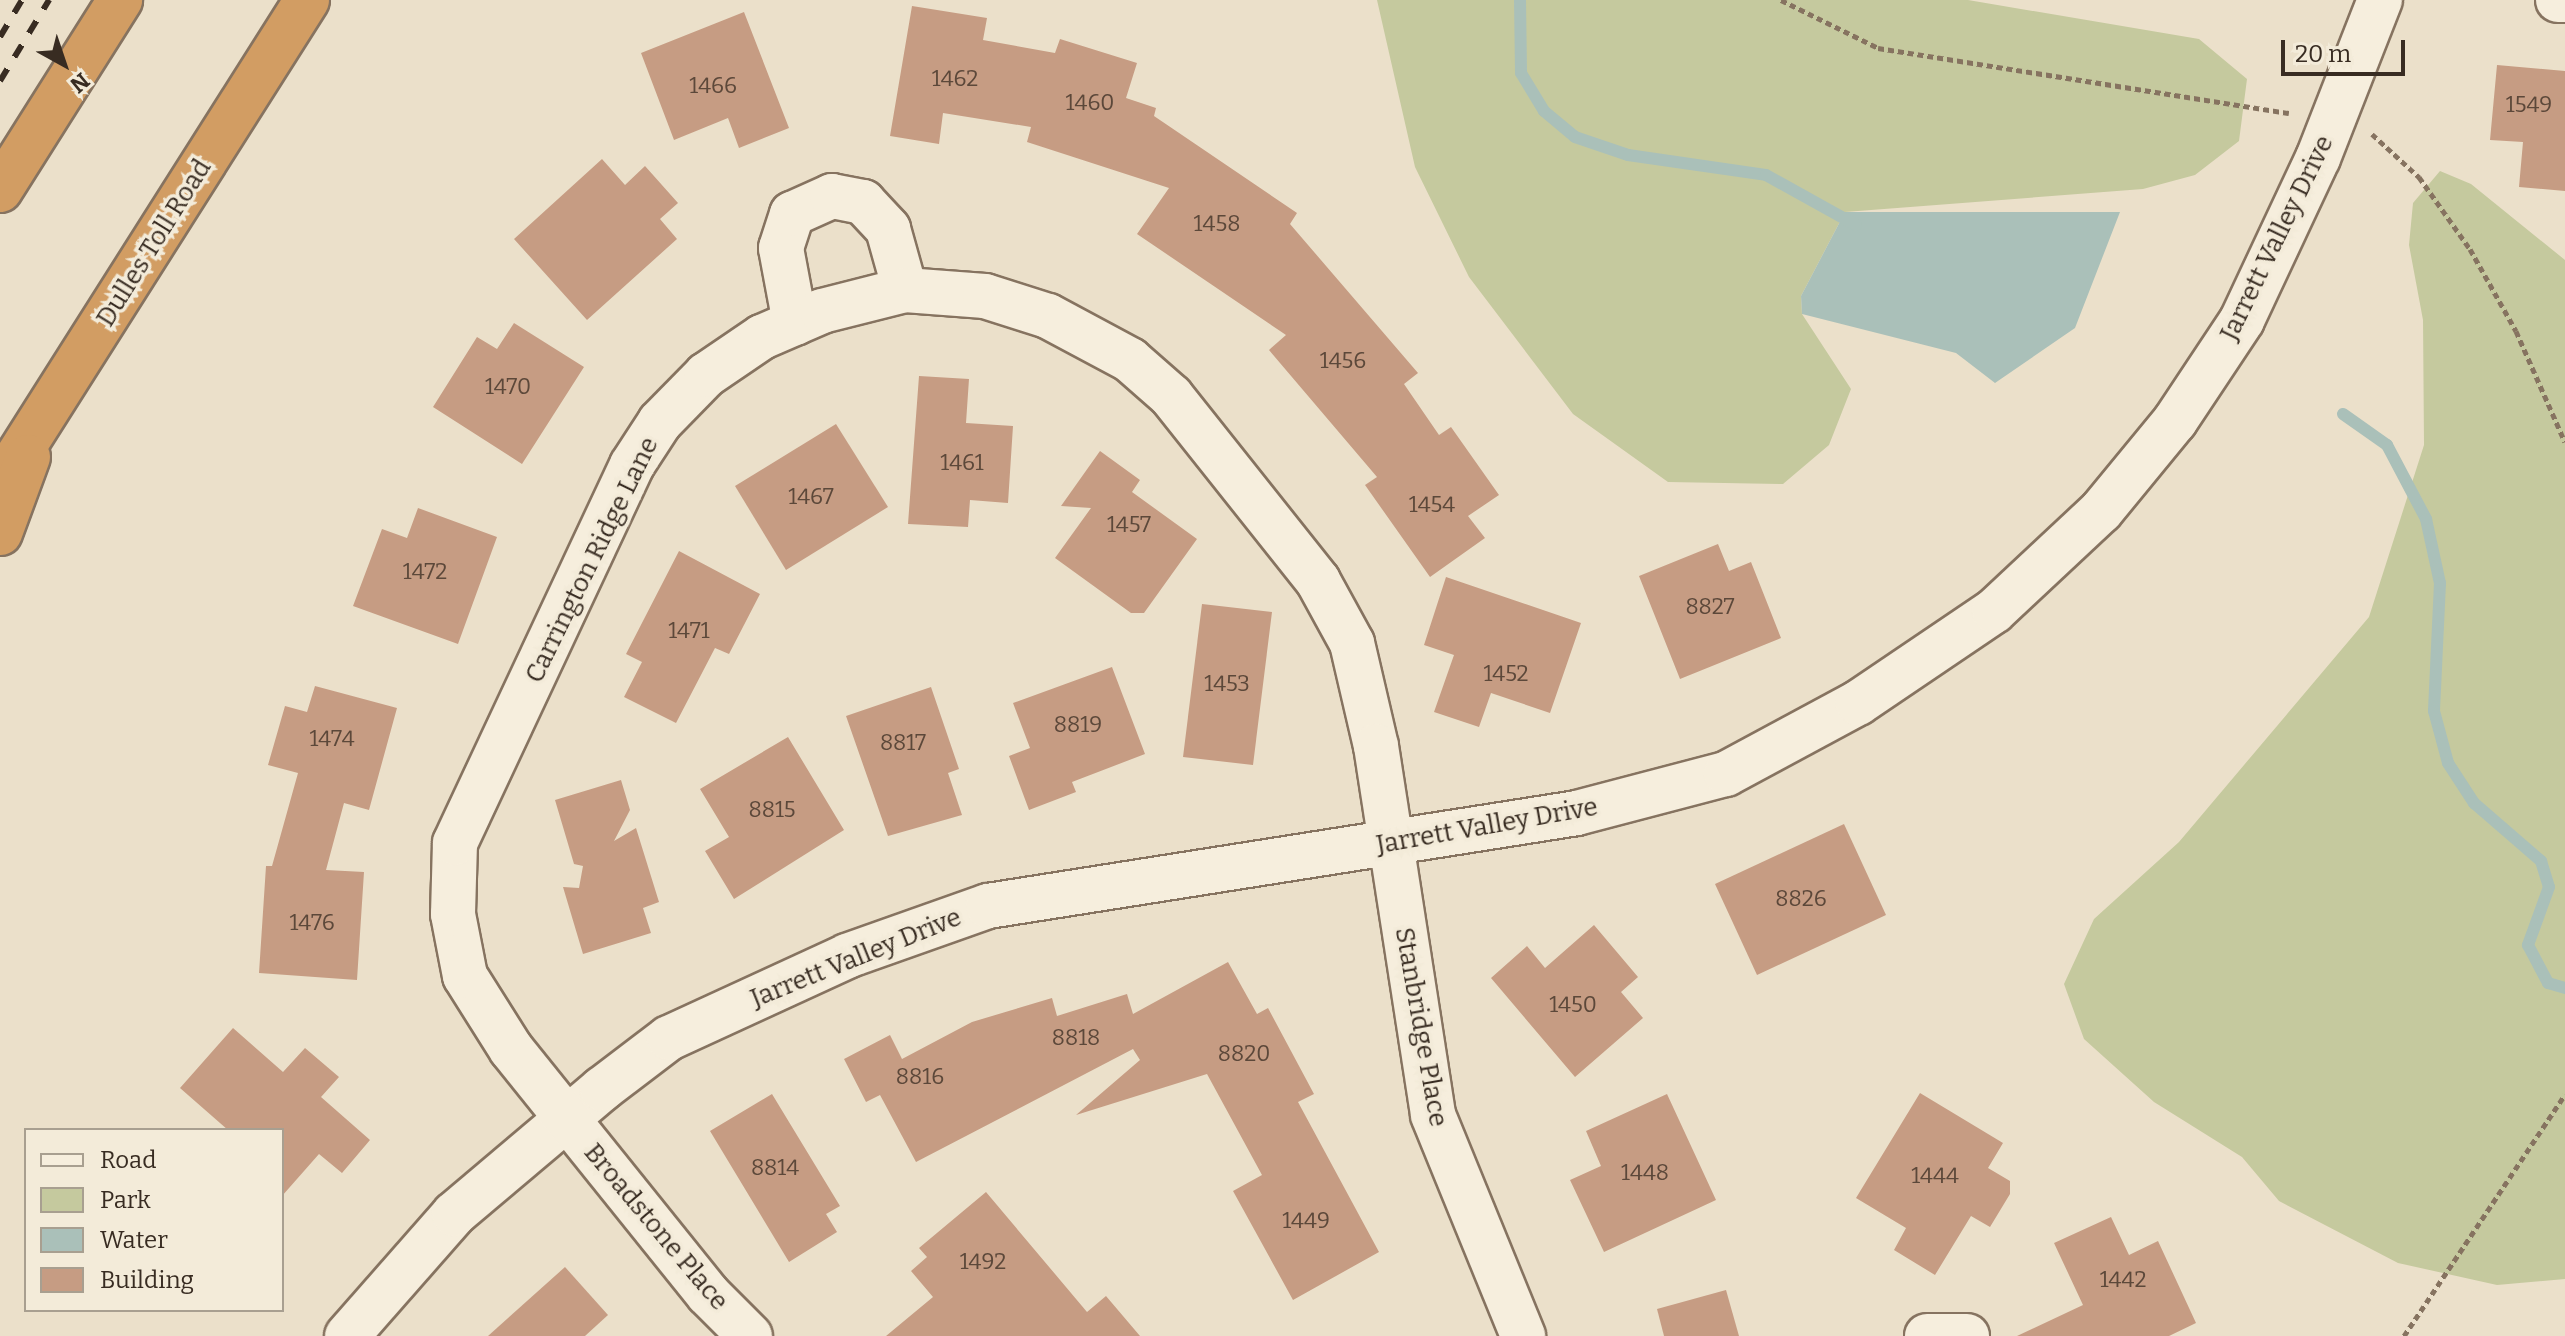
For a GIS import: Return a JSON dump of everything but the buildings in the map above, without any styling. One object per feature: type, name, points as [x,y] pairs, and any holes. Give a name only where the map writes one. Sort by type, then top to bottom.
[{"type":"highway","points":[[0,190],[120,0]]},
{"type":"highway","name":"Dulles Toll Road","points":[[0,484],[307,0]]},
{"type":"highway","points":[[0,533],[48,412]]},
{"type":"street","name":"Jarrett Valley Drive","points":[[347,1336],[454,1214],[565,1117],[669,1038],[847,956],[988,906],[1125,880],[1393,845],[1577,813],[1726,774],[1858,703],[1994,611],[2101,511],[2175,421],[2242,320],[2333,120],[2380,0]]},
{"type":"street","points":[[2558,0],[2565,0]]},
{"type":"street","points":[[795,323],[781,248],[792,214],[832,196],[863,202],[888,229],[905,290]]},
{"type":"street","name":"Carrington Ridge Lane","points":[[565,1117],[511,1049],[465,976],[453,914],[455,843],[632,465],[660,422],[706,375],[795,323],[905,290],[985,296],[1048,316],[1130,360],[1171,396],[1318,581],[1352,643],[1393,845]]},
{"type":"street","name":"Stanbridge Place","points":[[1393,845],[1433,1115],[1523,1336]]},
{"type":"street","name":"Broadstone Place","points":[[565,1117],[750,1336]]},
{"type":"street","points":[[1927,1336],[1967,1336]]},
{"type":"path","points":[[1781,0],[1878,48],[2333,120],[2369,132],[2419,177],[2516,331],[2565,442]]},
{"type":"path","points":[[2404,1336],[2565,1095]]},
{"type":"green space","points":[[1377,0],[1968,0],[2199,39],[2247,79],[2239,141],[2195,175],[2143,189],[1845,212],[1801,296],[1802,314],[1851,389],[1829,445],[1783,484],[1668,482],[1573,414],[1469,277],[1415,167]]},
{"type":"green space","points":[[2440,171],[2471,184],[2565,260],[2565,1279],[2497,1285],[2398,1263],[2279,1201],[2242,1157],[2154,1102],[2084,1039],[2064,984],[2094,919],[2179,842],[2369,617],[2424,445],[2423,320],[2409,245],[2413,203]]},
{"type":"water","points":[[1845,212],[2120,212],[2075,328],[1995,383],[1956,353],[1802,314],[1801,296]]},
{"type":"waterway","points":[[1520,0],[1521,73],[1544,111],[1575,137],[1628,155],[1766,175],[1856,225]]},
{"type":"waterway","points":[[2343,414],[2387,445],[2426,519],[2440,583],[2434,711],[2448,763],[2474,803],[2541,861],[2549,887],[2528,945],[2548,983],[2565,988]]},
{"type":"railway","points":[[0,37],[22,0]]},
{"type":"railway","points":[[0,81],[49,0]]}]
